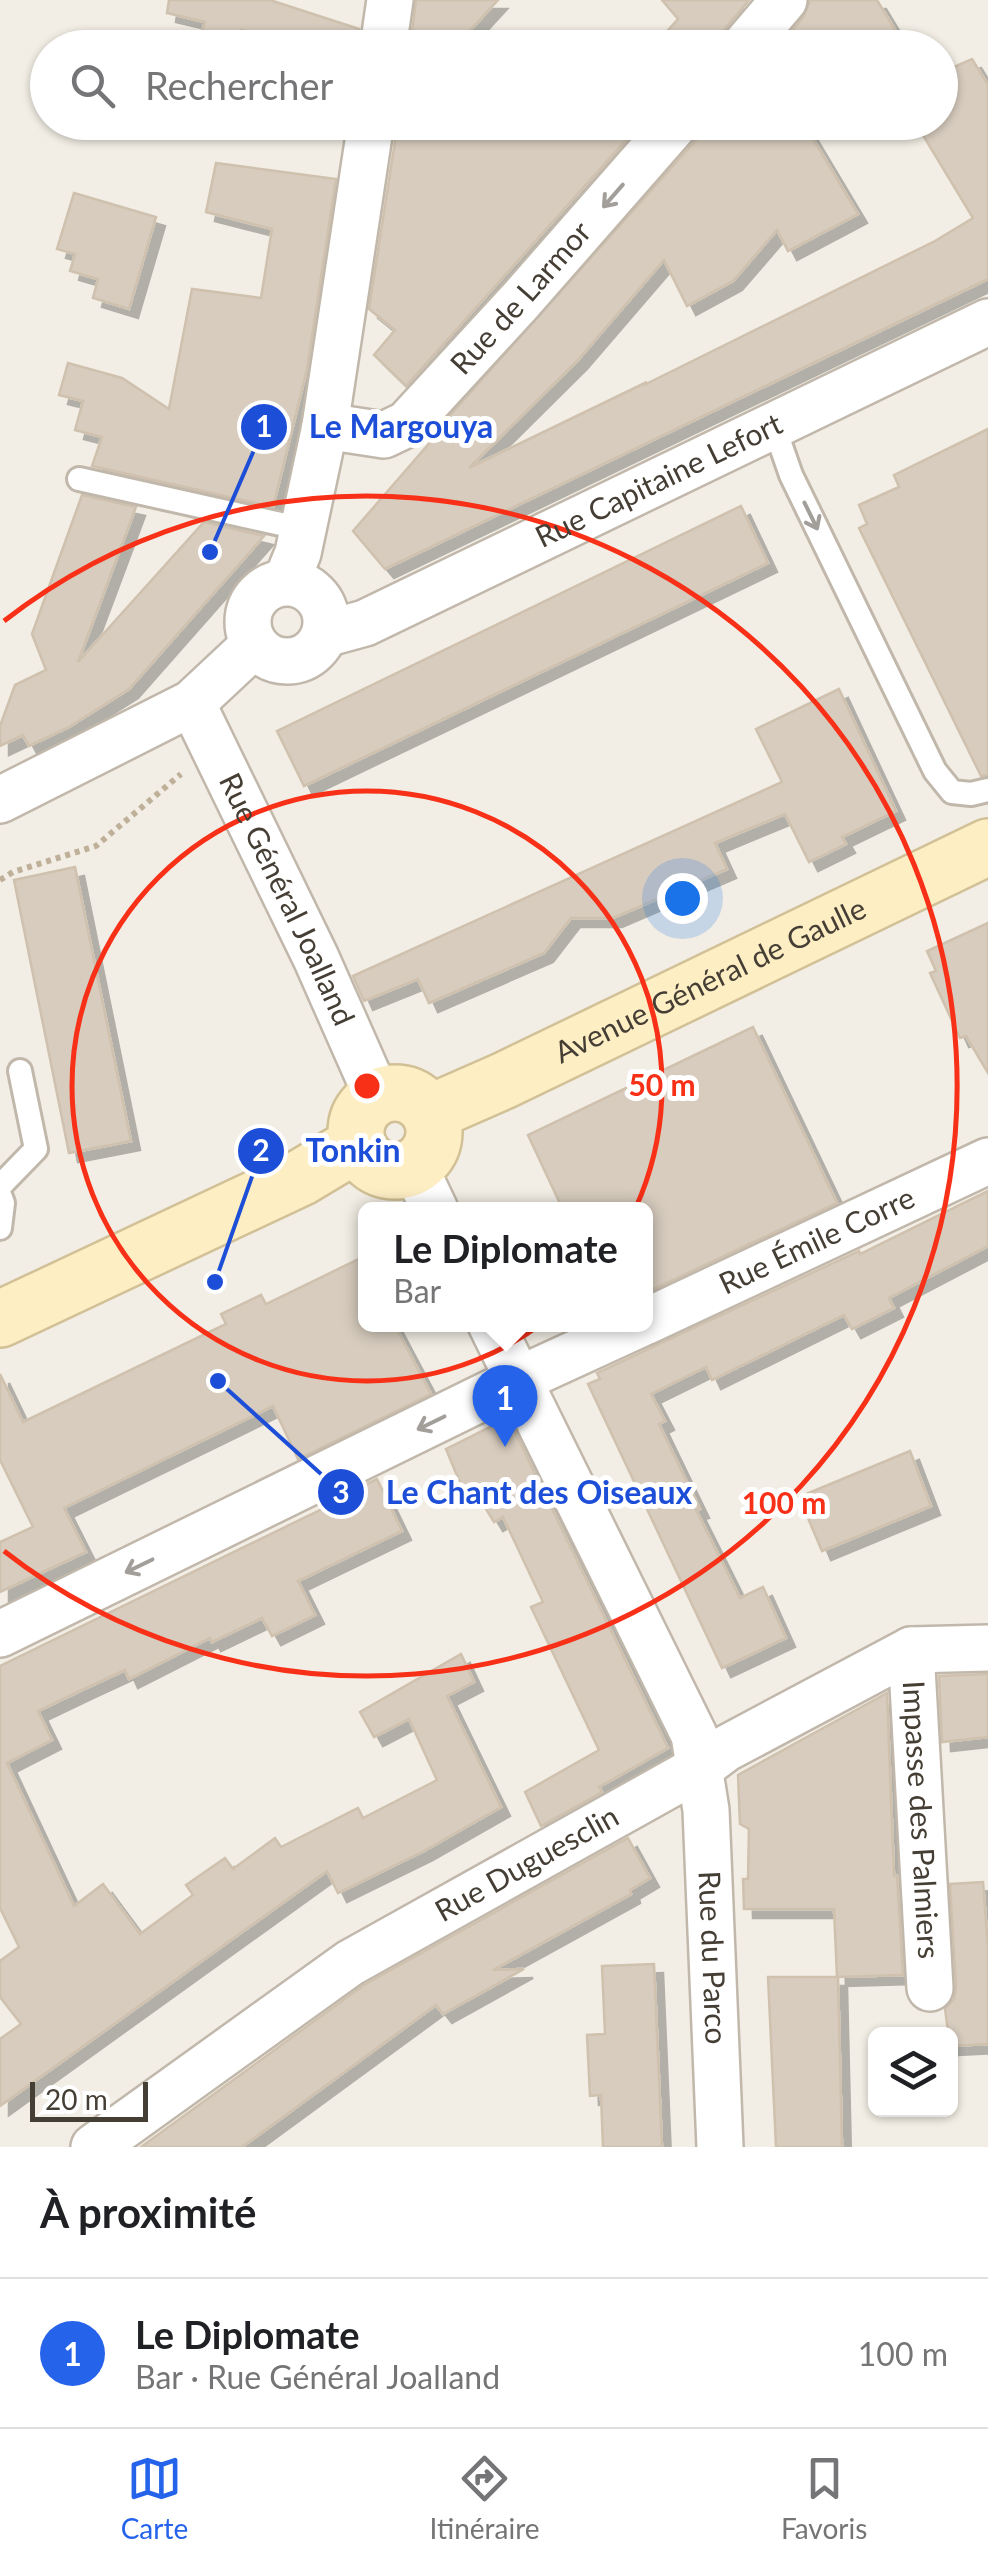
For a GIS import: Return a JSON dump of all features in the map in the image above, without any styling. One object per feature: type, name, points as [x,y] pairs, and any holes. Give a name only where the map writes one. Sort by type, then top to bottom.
[{"type":"main road","name":"Avenue Général de Gaulle","points":[[430,1113],[988,848]]},
{"type":"main road","points":[[3,1311],[302,1177],[401,1092],[422,1103],[430,1113],[434,1137],[424,1159],[424,1188]]},
{"type":"main road","points":[[367,1120],[362,1155],[380,1168],[404,1170],[424,1188]]},
{"type":"street","points":[[758,30],[784,0]]},
{"type":"street","points":[[286,582],[325,426],[368,140]]},
{"type":"street","name":"Rue de Larmor","points":[[325,426],[384,435],[406,424],[661,140]]},
{"type":"street","name":"Rue Capitaine Lefort","points":[[325,634],[366,623],[988,322]]},
{"type":"street","points":[[286,582],[310,590],[318,598],[326,621],[325,634],[311,654],[300,660],[275,660],[254,645],[249,634],[249,610],[263,590],[286,582]]},
{"type":"street","points":[[0,800],[200,722],[254,645]]},
{"type":"street","name":"Rue Général Joalland","points":[[200,722],[316,958],[367,1120]]},
{"type":"street","name":"Rue Émile Corre","points":[[653,1318],[988,1161]]},
{"type":"street","points":[[495,1332],[694,1735],[700,1767]]},
{"type":"street","name":"Rue Émile Corre","points":[[0,1634],[623,1332]]},
{"type":"street","name":"Rue Duguesclin","points":[[94,2147],[350,1963],[700,1767],[725,1749],[911,1650],[988,1648]]},
{"type":"street","name":"Impasse des Palmiers","points":[[911,1650],[930,1988]]},
{"type":"street","name":"Rue du Parco","points":[[700,1767],[706,1810],[720,2147]]},
{"type":"lane","points":[[774,426],[791,476],[935,772],[952,792],[971,794],[988,790]]},
{"type":"lane","points":[[79,479],[302,528]]},
{"type":"lane","points":[[0,1186],[36,1150],[20,1071]]},
{"type":"lane","points":[[0,1195],[0,1228]]},
{"type":"path","points":[[0,880],[12,872],[96,846],[178,778],[200,722]]},
{"type":"building","points":[[169,0],[270,0],[359,29],[202,30],[205,22],[167,13]]},
{"type":"building","points":[[416,0],[498,0],[470,30],[412,30]]},
{"type":"building","points":[[662,0],[749,0],[724,30],[668,30],[678,19]]},
{"type":"building","points":[[810,0],[877,0],[895,30],[793,30]]},
{"type":"building","points":[[972,59],[988,85],[988,279],[385,569],[353,531],[444,422],[696,140],[814,140],[858,214],[788,251],[777,230],[733,281],[687,306],[664,260],[578,360],[469,468],[935,241],[973,218],[926,140],[958,140],[958,65]]},
{"type":"building","points":[[395,140],[626,140],[406,386],[374,355],[395,330],[369,309]]},
{"type":"building","points":[[216,163],[336,179],[307,369],[273,507],[92,466],[102,437],[75,430],[83,401],[59,395],[68,363],[122,378],[169,409],[192,289],[261,298],[272,229],[206,212]]},
{"type":"building","points":[[74,193],[156,217],[129,309],[93,298],[98,279],[70,271],[75,254],[57,249]]},
{"type":"building","points":[[988,429],[988,775],[981,776],[859,528],[867,524],[859,505],[899,487],[894,475]]},
{"type":"building","points":[[82,495],[136,507],[78,662],[204,522],[264,536],[129,689],[69,727],[29,746],[23,735],[0,746],[0,726],[15,685],[46,670],[32,634]]},
{"type":"building","points":[[741,506],[768,563],[304,786],[277,731]]},
{"type":"building","points":[[839,689],[896,811],[842,837],[846,844],[809,862],[785,814],[715,843],[727,869],[613,918],[571,918],[544,953],[429,1003],[418,979],[364,1001],[353,976],[782,782],[756,729]]},
{"type":"building","points":[[75,867],[131,1141],[69,1153],[14,880]]},
{"type":"building","points":[[988,923],[988,1073],[966,1036],[960,1038],[930,973],[936,971],[927,951]]},
{"type":"building","points":[[753,1027],[837,1203],[653,1289],[653,1202],[559,1202],[528,1135]]},
{"type":"building","points":[[988,1191],[988,1246],[889,1298],[894,1308],[852,1329],[844,1315],[712,1380],[706,1367],[651,1394],[665,1421],[659,1424],[700,1509],[696,1510],[740,1598],[763,1587],[786,1638],[722,1668],[588,1384],[600,1379],[597,1373],[859,1251],[860,1254]]},
{"type":"building","points":[[358,1259],[358,1332],[398,1332],[431,1394],[298,1459],[273,1406],[64,1508],[86,1552],[0,1592],[0,1542],[33,1527],[0,1460],[0,1374],[23,1422],[226,1324],[221,1314],[261,1295],[266,1304]]},
{"type":"building","points":[[508,1418],[668,1748],[541,1826],[525,1792],[599,1750],[531,1607],[543,1602],[503,1517],[494,1522],[472,1486],[463,1490],[446,1449]]},
{"type":"building","points":[[910,1451],[931,1506],[822,1551],[799,1497]]},
{"type":"building","points":[[377,1479],[402,1531],[298,1581],[315,1615],[272,1636],[262,1618],[212,1642],[210,1638],[129,1679],[125,1670],[38,1711],[52,1740],[7,1763],[74,1906],[103,1884],[140,1934],[193,1895],[186,1885],[225,1858],[233,1869],[275,1838],[281,1847],[358,1808],[363,1818],[437,1780],[409,1719],[374,1737],[360,1712],[461,1654],[474,1682],[447,1696],[501,1807],[338,1893],[327,1871],[0,2106],[0,2039],[21,2024],[0,1997],[0,1961],[19,1947],[0,1908],[0,1666]]},
{"type":"building","points":[[988,1674],[988,1737],[942,1742],[939,1676]]},
{"type":"building","points":[[887,1693],[894,1876],[903,1975],[837,1977],[834,1909],[744,1909],[749,1829],[740,1824],[738,1775]]},
{"type":"building","points":[[628,1838],[650,1878],[630,1890],[631,1894],[493,1970],[524,1969],[443,2014],[436,2005],[242,2147],[141,2147],[364,1985]]},
{"type":"building","points":[[983,1882],[988,2044],[958,2046],[958,2027],[947,2027],[945,2009],[954,1999],[956,1987],[950,1884]]},
{"type":"building","points":[[654,1964],[662,2147],[603,2147],[601,2095],[590,2096],[587,2035],[605,2034],[602,1966]]},
{"type":"building","points":[[768,1977],[838,1977],[842,2147],[776,2147]]},
{"type":"place","name":"Le Margouya","points":[[210,552]]},
{"type":"place","name":"Tonkin","points":[[215,1282]]},
{"type":"place","name":"Le Chant des Oiseaux","points":[[218,1381]]},
{"type":"place","name":"Le Diplomate","points":[[505,1447]]}]
